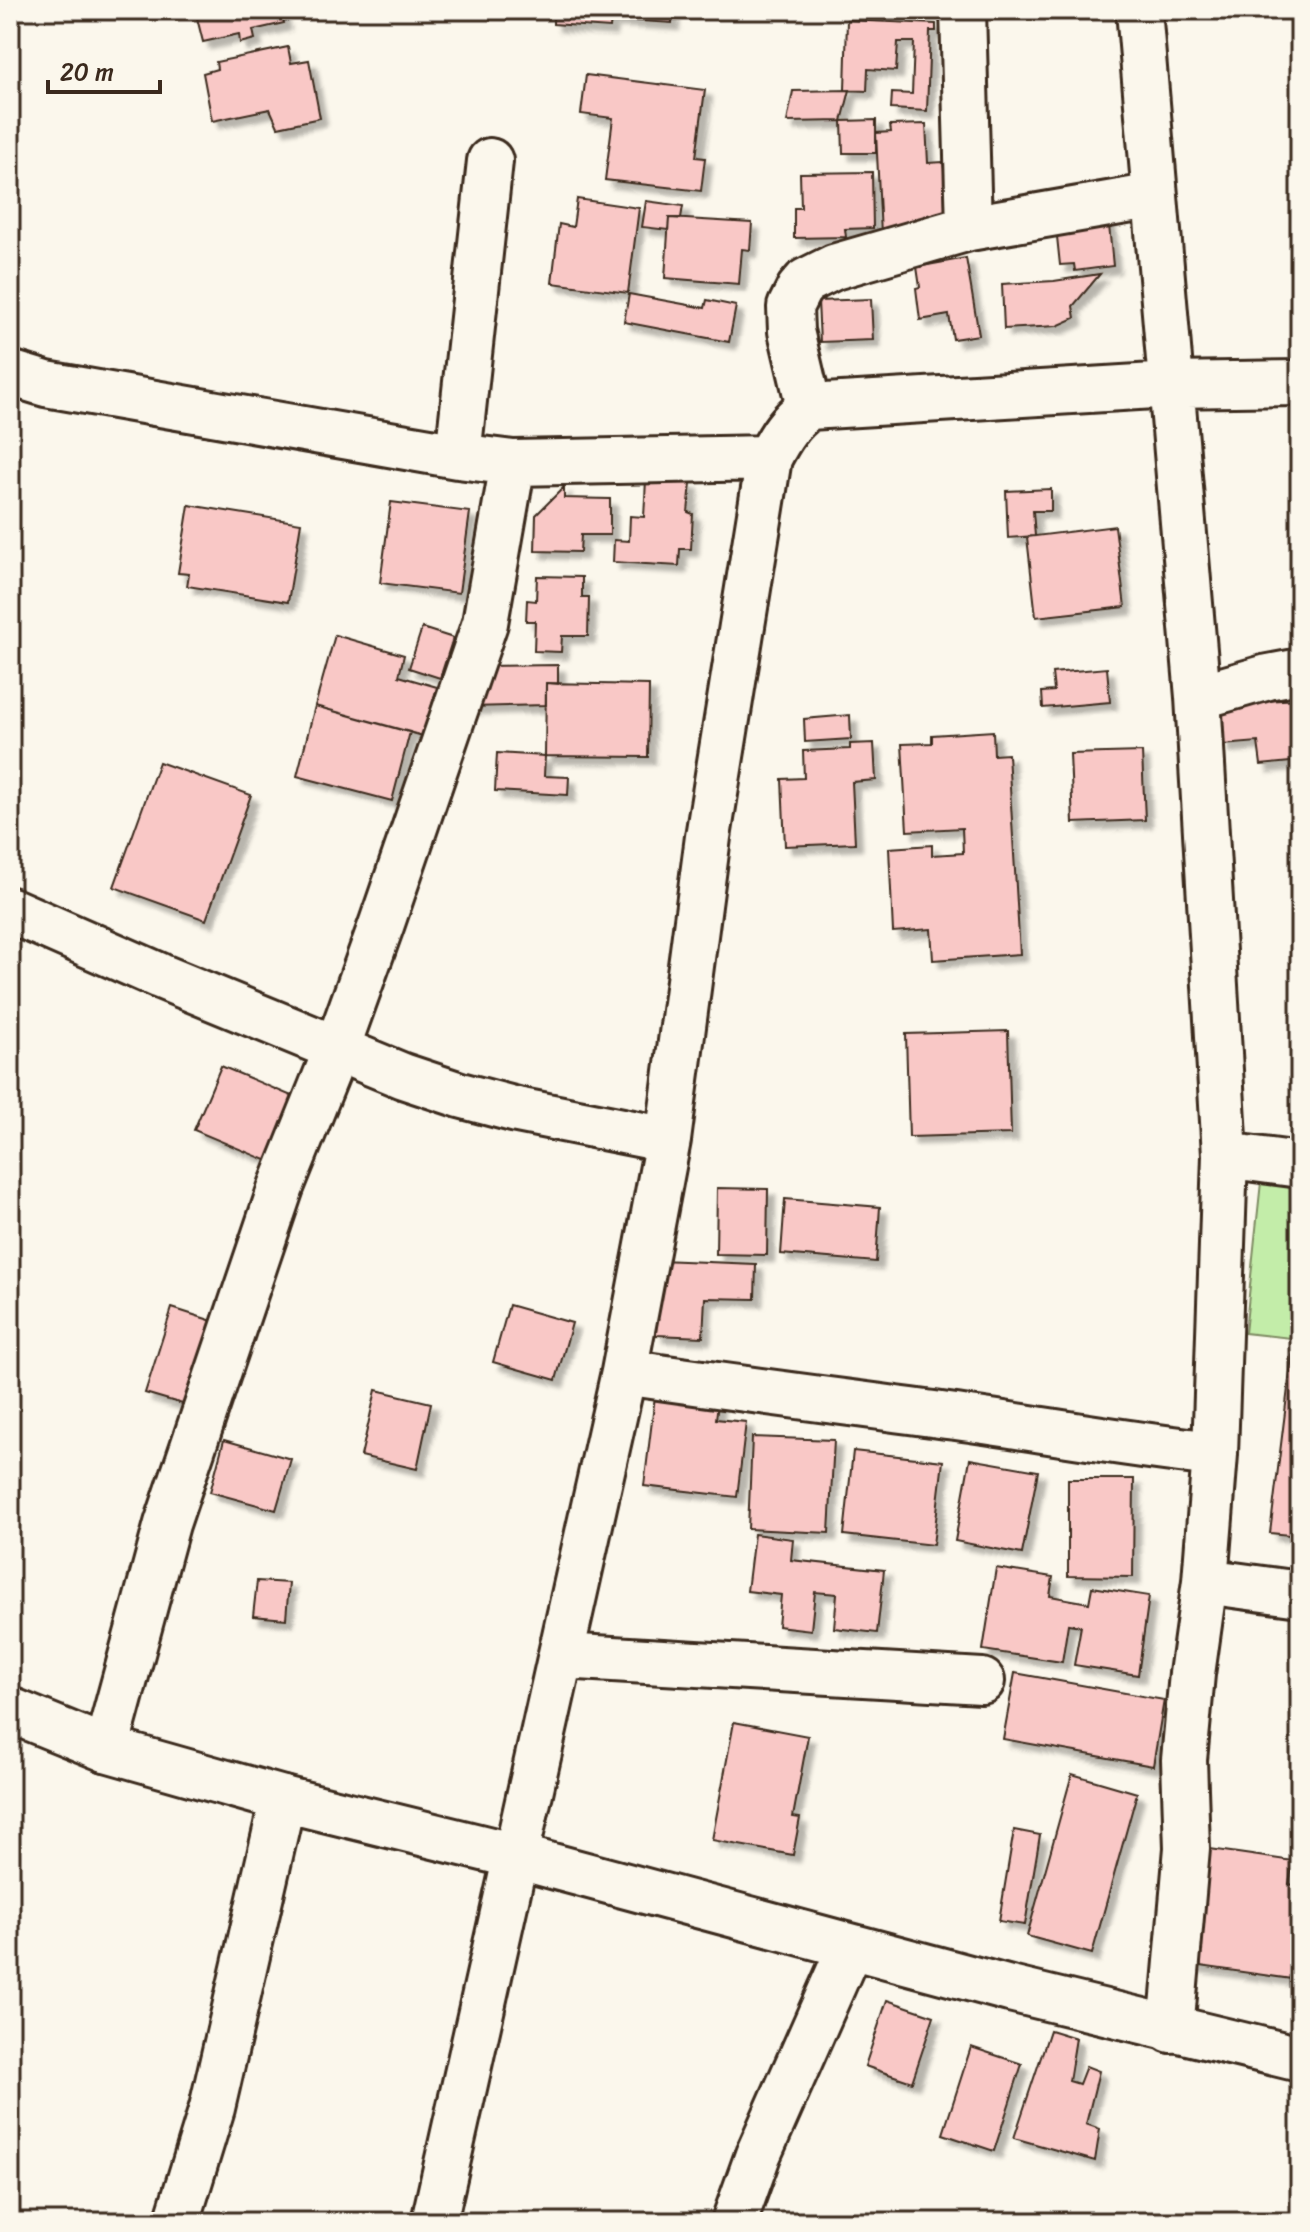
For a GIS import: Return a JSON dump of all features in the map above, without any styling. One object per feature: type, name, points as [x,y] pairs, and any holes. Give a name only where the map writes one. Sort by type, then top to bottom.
[{"type":"street","points":[[963,10],[969,228]]},
{"type":"street","points":[[1139,10],[1198,697],[1225,1155],[1215,1454],[1205,1581],[1184,1760],[1187,1848],[1171,2030]]},
{"type":"street","points":[[458,456],[490,161]]},
{"type":"street","points":[[809,407],[791,331],[790,307],[806,281],[834,267],[969,228],[1155,196]]},
{"type":"street","points":[[10,373],[46,384],[513,463],[769,458]]},
{"type":"street","points":[[434,2222],[624,1372],[668,1140],[708,837],[769,458],[782,432],[809,407],[1171,385],[1300,383]]},
{"type":"street","points":[[106,1749],[167,1524],[281,1187],[337,1048],[485,623],[513,463]]},
{"type":"street","points":[[1198,697],[1300,671]]},
{"type":"street","points":[[10,910],[173,982],[403,1076],[517,1110],[668,1140]]},
{"type":"street","points":[[1225,1155],[1300,1165]]},
{"type":"street","points":[[624,1372],[956,1417],[1146,1447],[1215,1454]]},
{"type":"street","points":[[1205,1581],[1300,1594]]},
{"type":"street","points":[[562,1656],[982,1681]]},
{"type":"street","points":[[10,1710],[106,1749],[283,1799],[515,1856],[1171,2030],[1300,2059]]},
{"type":"street","points":[[177,2222],[212,2108],[283,1799]]},
{"type":"street","points":[[734,2222],[758,2155],[850,1947]]},
{"type":"green space","points":[[1261,1182],[1300,1186],[1300,1339],[1245,1333]]},
{"type":"building","points":[[195,10],[281,10],[284,23],[253,30],[255,39],[240,43],[239,34],[203,42]]},
{"type":"building","points":[[553,10],[672,10],[672,23],[611,19],[610,28],[553,24]]},
{"type":"building","points":[[847,20],[936,24],[936,31],[930,31],[927,111],[891,109],[892,93],[912,94],[914,42],[898,42],[896,71],[868,69],[867,91],[845,90]]},
{"type":"building","points":[[288,47],[291,63],[309,60],[320,118],[278,127],[270,109],[212,121],[203,73],[217,69],[216,62]]},
{"type":"building","points":[[586,75],[705,90],[696,157],[705,158],[701,191],[605,180],[613,118],[581,114]]},
{"type":"building","points":[[850,90],[842,121],[787,122],[793,91]]},
{"type":"building","points":[[876,120],[876,153],[843,153],[842,121]]},
{"type":"building","points":[[926,124],[928,163],[943,162],[950,220],[881,235],[876,133],[891,132],[890,125]]},
{"type":"building","points":[[872,172],[873,228],[845,229],[846,237],[794,238],[794,208],[801,208],[800,173]]},
{"type":"building","points":[[577,199],[639,208],[628,293],[552,283],[559,224],[573,227]]},
{"type":"building","points":[[646,201],[683,206],[681,218],[669,218],[668,230],[642,227]]},
{"type":"building","points":[[1108,215],[1113,266],[1075,271],[1074,264],[1060,265],[1056,227]]},
{"type":"building","points":[[669,218],[752,223],[750,250],[742,249],[739,284],[665,278]]},
{"type":"building","points":[[966,258],[979,335],[953,339],[949,315],[920,320],[917,267]]},
{"type":"building","points":[[1100,274],[1073,306],[1075,318],[1057,326],[1004,329],[1002,284]]},
{"type":"building","points":[[629,294],[705,308],[707,300],[736,306],[729,342],[624,322]]},
{"type":"building","points":[[871,299],[873,340],[820,342],[818,301]]},
{"type":"building","points":[[646,480],[691,483],[688,512],[693,514],[691,549],[680,549],[679,566],[613,562],[614,540],[629,541],[630,516],[644,517]]},
{"type":"building","points":[[564,487],[564,498],[610,499],[610,535],[581,535],[580,552],[535,551],[536,515]]},
{"type":"building","points":[[1051,489],[1051,511],[1033,511],[1035,536],[1008,538],[1006,491]]},
{"type":"building","points":[[391,502],[470,512],[459,593],[380,583]]},
{"type":"building","points":[[189,505],[301,523],[288,602],[187,586],[189,574],[178,573]]},
{"type":"building","points":[[1115,526],[1125,607],[1036,617],[1027,537]]},
{"type":"building","points":[[537,576],[582,577],[582,597],[589,597],[588,636],[562,636],[561,652],[534,651],[535,621],[526,621],[527,600],[536,601]]},
{"type":"building","points":[[422,628],[453,638],[440,678],[409,668]]},
{"type":"building","points":[[335,635],[404,655],[399,676],[437,687],[423,736],[315,706]]},
{"type":"building","points":[[558,665],[558,684],[546,683],[546,705],[470,707],[484,666]]},
{"type":"building","points":[[1107,668],[1110,702],[1043,708],[1042,692],[1054,691],[1052,673]]},
{"type":"building","points":[[546,683],[649,685],[648,757],[545,756]]},
{"type":"building","points":[[1264,693],[1265,701],[1300,699],[1300,761],[1261,765],[1258,742],[1223,745],[1220,702]]},
{"type":"building","points":[[315,706],[410,732],[392,801],[297,776]]},
{"type":"building","points":[[850,715],[851,739],[805,742],[804,719]]},
{"type":"building","points":[[993,731],[994,755],[1008,754],[1020,954],[933,960],[931,929],[893,932],[889,848],[932,845],[932,855],[963,853],[962,828],[907,831],[902,744],[932,743],[932,735]]},
{"type":"building","points":[[874,743],[876,780],[852,782],[855,843],[785,846],[782,779],[804,778],[803,751],[850,749],[850,744]]},
{"type":"building","points":[[1142,752],[1145,820],[1073,823],[1070,754]]},
{"type":"building","points":[[497,753],[545,756],[544,776],[569,777],[568,795],[495,791]]},
{"type":"building","points":[[159,762],[251,795],[206,920],[114,887]]},
{"type":"building","points":[[1008,1031],[1011,1134],[909,1137],[906,1034]]},
{"type":"building","points":[[221,1066],[294,1097],[268,1161],[194,1130]]},
{"type":"building","points":[[717,1188],[768,1189],[767,1255],[716,1254]]},
{"type":"building","points":[[785,1199],[880,1207],[876,1262],[781,1254]]},
{"type":"building","points":[[659,1260],[756,1264],[755,1299],[705,1298],[703,1337],[656,1335]]},
{"type":"building","points":[[509,1305],[572,1323],[556,1380],[493,1362]]},
{"type":"building","points":[[172,1308],[222,1324],[196,1408],[145,1393]]},
{"type":"building","points":[[1293,1348],[1300,1349],[1300,1536],[1270,1533]]},
{"type":"building","points":[[656,1388],[719,1396],[716,1419],[746,1422],[737,1497],[644,1486]]},
{"type":"building","points":[[376,1390],[431,1403],[417,1469],[361,1456]]},
{"type":"building","points":[[752,1437],[834,1440],[829,1533],[748,1529]]},
{"type":"building","points":[[224,1440],[291,1459],[276,1510],[210,1492]]},
{"type":"building","points":[[853,1451],[943,1461],[933,1545],[844,1535]]},
{"type":"building","points":[[970,1459],[1038,1471],[1022,1554],[955,1541]]},
{"type":"building","points":[[1068,1479],[1134,1479],[1133,1577],[1068,1576]]},
{"type":"building","points":[[754,1534],[793,1539],[791,1560],[884,1570],[877,1633],[834,1628],[837,1594],[815,1592],[811,1630],[778,1626],[781,1595],[747,1591]]},
{"type":"building","points":[[996,1568],[1053,1577],[1050,1596],[1089,1603],[1092,1587],[1149,1596],[1138,1675],[1074,1665],[1081,1626],[1068,1624],[1062,1662],[983,1650]]},
{"type":"building","points":[[257,1581],[289,1583],[286,1619],[253,1616]]},
{"type":"building","points":[[1015,1673],[1164,1700],[1153,1766],[1003,1739]]},
{"type":"building","points":[[734,1722],[808,1736],[793,1817],[800,1818],[793,1855],[712,1840]]},
{"type":"building","points":[[1072,1774],[1137,1793],[1092,1954],[1027,1936]]},
{"type":"building","points":[[1014,1830],[1040,1835],[1025,1925],[999,1921]]},
{"type":"building","points":[[1210,1849],[1293,1861],[1289,1884],[1298,1886],[1298,1930],[1292,1979],[1193,1965]]},
{"type":"building","points":[[887,2000],[934,2016],[912,2082],[865,2066]]},
{"type":"building","points":[[1050,2030],[1076,2038],[1069,2081],[1079,2084],[1086,2066],[1099,2071],[1086,2124],[1100,2129],[1095,2161],[1014,2138]]},
{"type":"building","points":[[971,2047],[1022,2064],[994,2151],[943,2134]]}]
